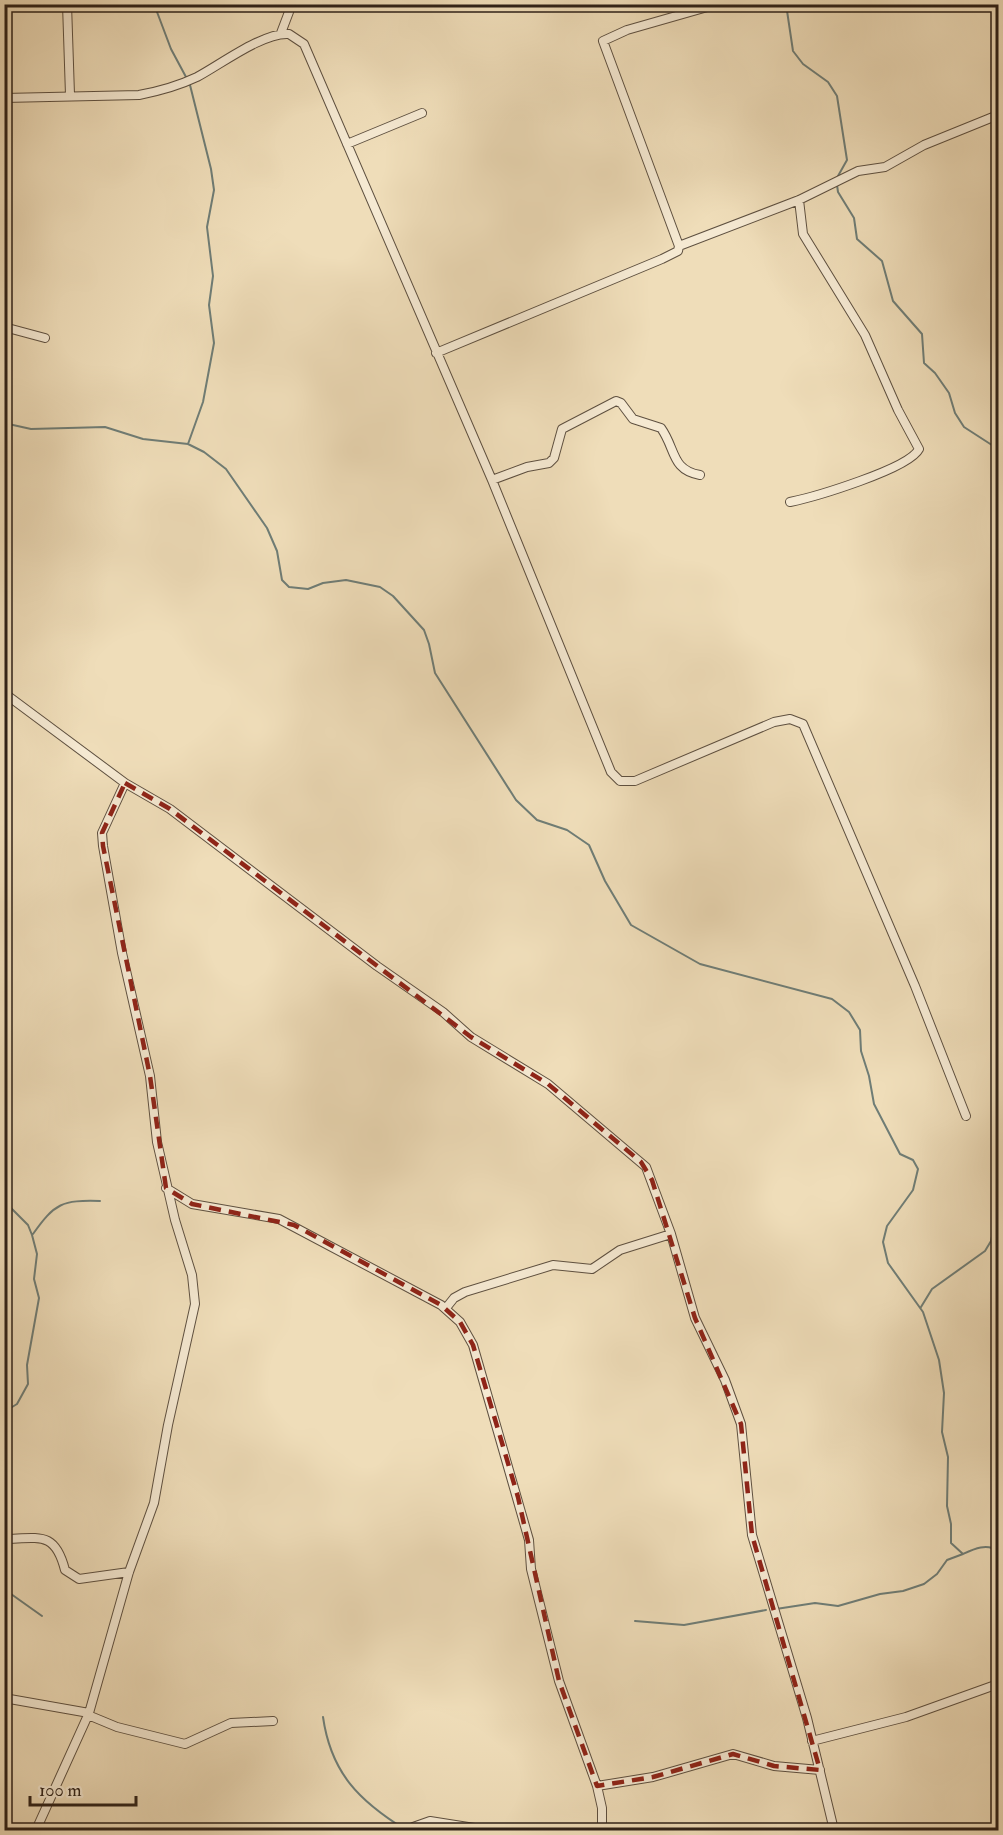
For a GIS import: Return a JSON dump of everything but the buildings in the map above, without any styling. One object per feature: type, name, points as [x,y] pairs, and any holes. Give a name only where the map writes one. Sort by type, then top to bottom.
[{"type":"street","points":[[67,4],[70,95]]},
{"type":"street","points":[[281,33],[292,4]]},
{"type":"street","points":[[436,353],[678,251],[679,246],[603,41],[627,30],[718,4]]},
{"type":"street","points":[[4,98],[139,95],[160,91],[198,76],[281,33],[289,34],[304,44],[492,480],[615,778],[626,783],[635,781],[711,747],[783,719],[796,720],[807,730],[827,784],[938,1042],[966,1116]]},
{"type":"street","points":[[347,144],[422,113]]},
{"type":"street","points":[[679,246],[799,200],[858,171],[885,167],[924,145],[999,115]]},
{"type":"street","points":[[790,502],[822,495],[860,481],[911,458],[919,449],[875,361],[865,335],[803,234],[799,200]]},
{"type":"street","points":[[4,327],[45,338]]},
{"type":"street","points":[[492,480],[527,467],[549,463],[554,458],[562,429],[616,401],[621,403],[633,419],[661,428],[680,467],[689,473],[700,475]]},
{"type":"street","points":[[4,693],[125,783],[170,809],[377,966],[443,1012],[471,1036],[548,1084],[646,1167],[671,1234],[695,1318],[725,1380],[741,1424],[755,1545],[812,1740],[834,1830]]},
{"type":"street","points":[[36,1830],[89,1714],[129,1572],[154,1503],[168,1425],[195,1304],[192,1275],[166,1188],[157,1142],[150,1076],[122,953],[103,846],[102,833],[125,783]]},
{"type":"street","points":[[166,1188],[192,1204],[279,1219],[446,1308],[460,1322],[473,1345],[529,1540],[531,1569],[559,1681],[603,1808],[602,1830]]},
{"type":"street","points":[[446,1308],[454,1298],[465,1292],[553,1265],[592,1269],[620,1250],[671,1234]]},
{"type":"street","points":[[4,1539],[49,1540],[60,1550],[65,1570],[79,1579],[129,1572]]},
{"type":"street","points":[[812,1740],[906,1717],[999,1684]]},
{"type":"street","points":[[4,1698],[89,1714],[117,1726],[185,1744],[231,1723],[273,1721]]},
{"type":"street","points":[[597,1786],[653,1777],[733,1754],[774,1766],[820,1770]]},
{"type":"street","points":[[413,1827],[430,1821],[488,1830]]},
{"type":"highlighted area","points":[[125,783],[170,809],[471,1037],[548,1084],[641,1162],[652,1180],[695,1318],[741,1424],[752,1535],[820,1770],[774,1766],[733,1754],[653,1777],[597,1786],[559,1681],[518,1497],[473,1345],[460,1322],[441,1305],[294,1225],[192,1204],[166,1188],[150,1076],[103,846],[102,833]]},
{"type":"waterway","points":[[154,4],[171,49],[186,77]]},
{"type":"waterway","points":[[786,4],[793,51],[803,64],[828,82],[837,96],[847,160],[838,176]]},
{"type":"waterway","points":[[188,444],[203,402],[214,343],[209,305],[213,276],[207,227],[214,190],[190,85]]},
{"type":"waterway","points":[[837,185],[838,192],[854,218],[857,239],[882,261],[893,301],[922,334],[924,363],[935,373],[949,393],[955,413],[964,427],[998,449]]},
{"type":"waterway","points":[[4,423],[31,429],[105,427],[143,439],[188,444],[204,452],[226,469],[267,528],[277,551],[282,580],[289,587],[308,589],[323,583],[346,580],[380,587],[393,596],[424,630],[435,673],[516,800],[537,820],[567,830],[589,845],[605,881],[631,925],[700,964],[832,999],[849,1012],[860,1030],[861,1051],[869,1076],[874,1104],[900,1154],[913,1160],[918,1169],[913,1190],[887,1226],[883,1242],[888,1263],[923,1312],[939,1360],[944,1393],[942,1432],[948,1457],[947,1506],[951,1524],[951,1543],[963,1554],[985,1547],[998,1551]]},
{"type":"waterway","points":[[4,1188],[10,1207],[28,1225],[32,1235],[37,1254],[34,1279],[39,1298],[27,1365],[28,1384],[17,1404],[4,1412]]},
{"type":"waterway","points":[[33,1234],[47,1216],[60,1206],[77,1201],[100,1201]]},
{"type":"waterway","points":[[921,1307],[932,1289],[985,1251],[991,1241],[998,1210]]},
{"type":"waterway","points":[[776,1609],[815,1603],[838,1606],[880,1594],[903,1591],[924,1584],[937,1574],[947,1560],[963,1554]]},
{"type":"waterway","points":[[4,1589],[42,1616]]},
{"type":"waterway","points":[[635,1621],[684,1625],[766,1610]]},
{"type":"waterway","points":[[323,1717],[333,1754],[350,1784],[374,1808],[406,1830]]}]
